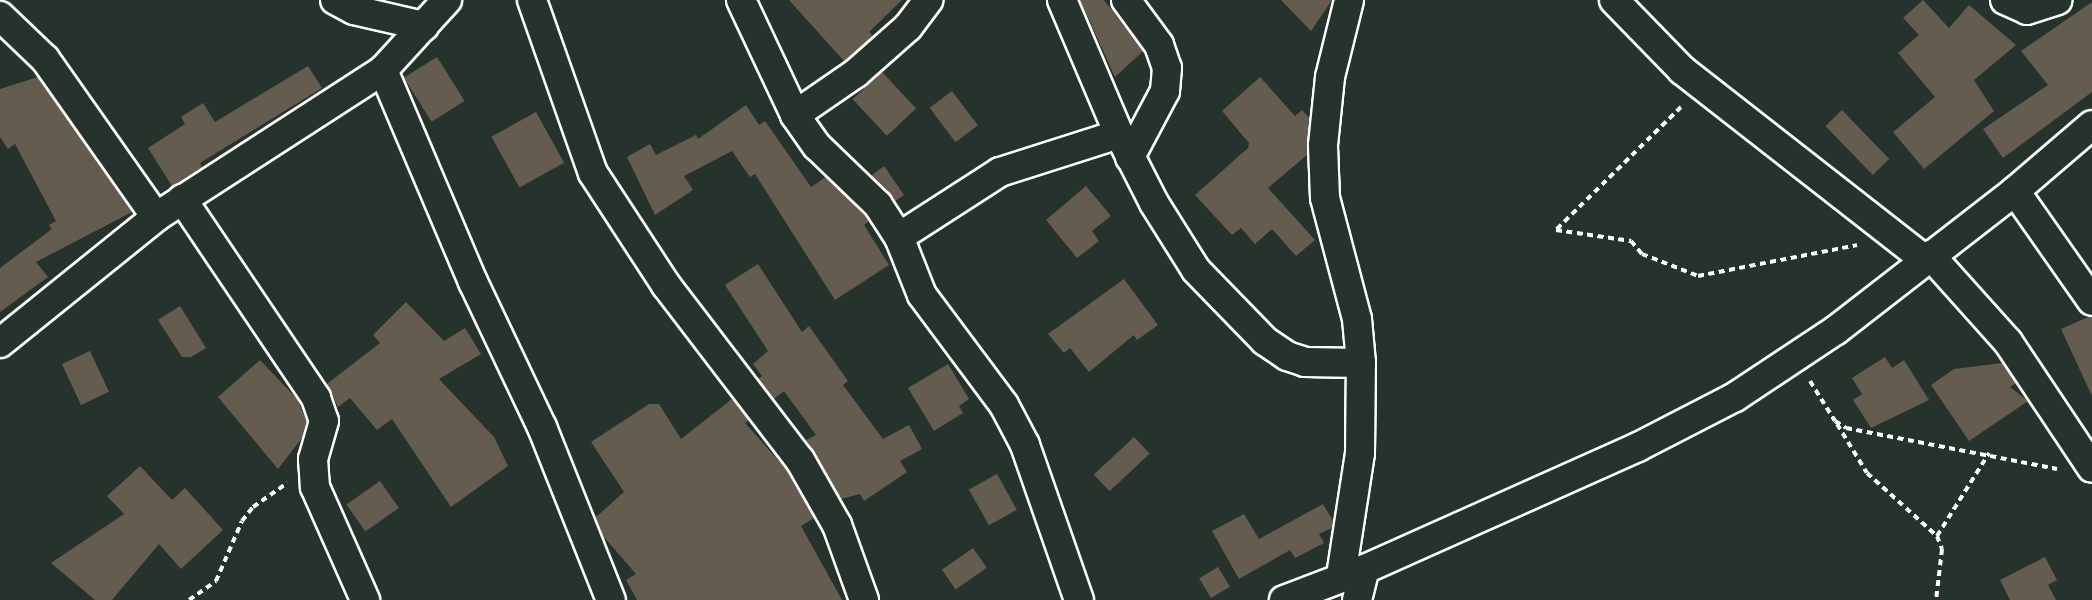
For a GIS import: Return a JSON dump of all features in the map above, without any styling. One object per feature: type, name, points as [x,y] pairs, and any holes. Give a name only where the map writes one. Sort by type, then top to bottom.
[{"type":"street","points":[[16,0],[26,38]]},
{"type":"street","points":[[335,0],[354,10],[424,26]]},
{"type":"street","points":[[0,343],[156,217],[383,70],[447,0]]},
{"type":"street","points":[[532,0],[593,173],[666,285],[800,460],[837,525],[864,600]]},
{"type":"street","points":[[741,0],[795,115],[817,146],[878,205],[898,237],[922,295],[1004,405],[1025,445],[1079,600]]},
{"type":"street","points":[[795,115],[856,73],[908,27],[928,0]]},
{"type":"street","points":[[1062,0],[1125,145],[1196,270],[1265,341],[1305,362],[1361,363]]},
{"type":"street","points":[[898,237],[1000,172],[1125,145],[1165,91],[1167,68],[1159,45],[1126,0]]},
{"type":"street","points":[[1349,0],[1330,77],[1323,145],[1325,198],[1357,319],[1361,363],[1360,453],[1353,573],[1358,600]]},
{"type":"street","points":[[1614,0],[1682,70],[1928,257],[2008,342],[2092,468]]},
{"type":"street","points":[[2005,0],[2027,10],[2057,0]]},
{"type":"street","points":[[0,16],[26,38],[156,217]]},
{"type":"street","points":[[383,70],[473,282],[542,427],[611,600]]},
{"type":"street","points":[[1284,600],[1353,573],[1638,447],[1735,397],[1796,358],[2015,191],[2092,124]]},
{"type":"street","points":[[2015,191],[2092,301]]},
{"type":"street","points":[[182,199],[316,398],[324,421],[311,471],[365,600]]},
{"type":"path","points":[[1686,102],[1556,230],[1630,241],[1642,254],[1698,276],[1860,244]]},
{"type":"path","points":[[1796,358],[1867,473],[1937,536],[1942,549],[1936,600]]},
{"type":"path","points":[[1835,421],[1860,432],[1989,453],[2064,471]]},
{"type":"path","points":[[1937,536],[1989,453]]},
{"type":"path","points":[[189,600],[216,581],[242,521],[253,507],[275,489],[311,471]]},
{"type":"building","points":[[789,0],[902,0],[869,32],[873,36],[844,61]]},
{"type":"building","points":[[1080,0],[1104,0],[1143,51],[1115,77]]},
{"type":"building","points":[[1281,0],[1332,0],[1311,31]]},
{"type":"building","points":[[1923,0],[1949,28],[1969,5],[2016,45],[1974,80],[1994,111],[1924,169],[1893,132],[1935,97],[1898,53],[1919,35],[1903,18]]},
{"type":"building","points":[[2092,2],[2092,92],[2003,158],[1983,129],[2048,85],[2021,51]]},
{"type":"building","points":[[437,57],[465,101],[431,122],[404,78]]},
{"type":"building","points":[[308,66],[322,88],[200,163],[202,167],[172,186],[148,148],[185,124],[181,117],[203,103],[215,122]]},
{"type":"building","points":[[882,72],[916,109],[887,136],[853,99]]},
{"type":"building","points":[[38,77],[132,212],[36,262],[48,277],[0,312],[0,268],[52,229],[49,225],[56,221],[15,144],[8,149],[0,137],[0,89]]},
{"type":"building","points":[[1260,77],[1295,116],[1302,110],[1309,118],[1307,155],[1268,188],[1315,240],[1296,256],[1272,229],[1255,244],[1241,228],[1232,235],[1195,195],[1248,148],[1249,143],[1222,111]]},
{"type":"building","points":[[952,91],[978,125],[956,142],[930,108]]},
{"type":"building","points":[[746,105],[759,125],[765,121],[811,187],[826,177],[865,216],[869,221],[864,225],[889,265],[835,300],[755,174],[750,177],[732,151],[684,176],[693,190],[655,215],[627,157],[650,144],[656,155],[696,135],[698,139]]},
{"type":"building","points":[[1842,110],[1889,159],[1873,175],[1825,126]]},
{"type":"building","points":[[536,112],[564,163],[520,187],[491,137]]},
{"type":"building","points":[[884,166],[904,195],[895,201],[871,176]]},
{"type":"building","points":[[1086,186],[1111,216],[1092,231],[1099,241],[1077,258],[1046,220]]},
{"type":"building","points":[[758,264],[802,332],[809,326],[848,381],[843,385],[883,439],[909,425],[922,449],[900,461],[907,472],[864,501],[860,494],[841,499],[806,440],[816,435],[784,391],[774,399],[758,379],[762,376],[753,364],[768,351],[725,285]]},
{"type":"building","points":[[1124,279],[1158,325],[1137,340],[1134,335],[1089,372],[1070,348],[1064,353],[1048,334]]},
{"type":"building","points":[[406,302],[444,341],[465,328],[481,354],[439,379],[494,437],[508,466],[451,507],[392,419],[377,430],[350,398],[338,407],[327,384],[380,343],[373,335]]},
{"type":"building","points":[[180,306],[206,348],[191,357],[182,357],[158,320]]},
{"type":"building","points":[[2092,317],[2092,396],[2061,329]]},
{"type":"building","points":[[90,351],[109,392],[81,405],[62,364]]},
{"type":"building","points":[[1885,357],[1892,368],[1904,360],[1929,400],[1871,428],[1853,400],[1862,394],[1852,378]]},
{"type":"building","points":[[260,360],[297,399],[307,421],[302,438],[278,469],[218,397]]},
{"type":"building","points":[[2002,363],[2016,383],[2010,387],[2028,401],[1969,441],[1931,385],[1954,369]]},
{"type":"building","points":[[948,364],[969,399],[959,406],[963,413],[934,431],[908,388]]},
{"type":"building","points":[[732,399],[749,420],[745,423],[786,469],[814,518],[801,526],[842,600],[637,600],[626,580],[636,574],[603,536],[596,517],[624,492],[591,442],[649,404],[659,404],[681,439]]},
{"type":"building","points":[[1134,437],[1150,454],[1109,491],[1094,475]]},
{"type":"building","points":[[140,466],[172,500],[185,488],[223,530],[181,569],[159,544],[112,600],[95,600],[51,563],[124,514],[107,496]]},
{"type":"building","points":[[997,474],[1017,510],[989,525],[969,490]]},
{"type":"building","points":[[380,481],[399,508],[365,532],[346,505]]},
{"type":"building","points":[[1323,504],[1333,521],[1332,528],[1319,534],[1324,543],[1295,558],[1290,550],[1239,579],[1212,531],[1244,514],[1259,539]]},
{"type":"building","points":[[973,548],[987,568],[956,589],[942,570]]},
{"type":"building","points":[[2045,557],[2057,580],[2048,585],[2056,600],[2010,600],[2000,580]]},
{"type":"building","points":[[1218,567],[1230,587],[1211,598],[1199,578]]}]
